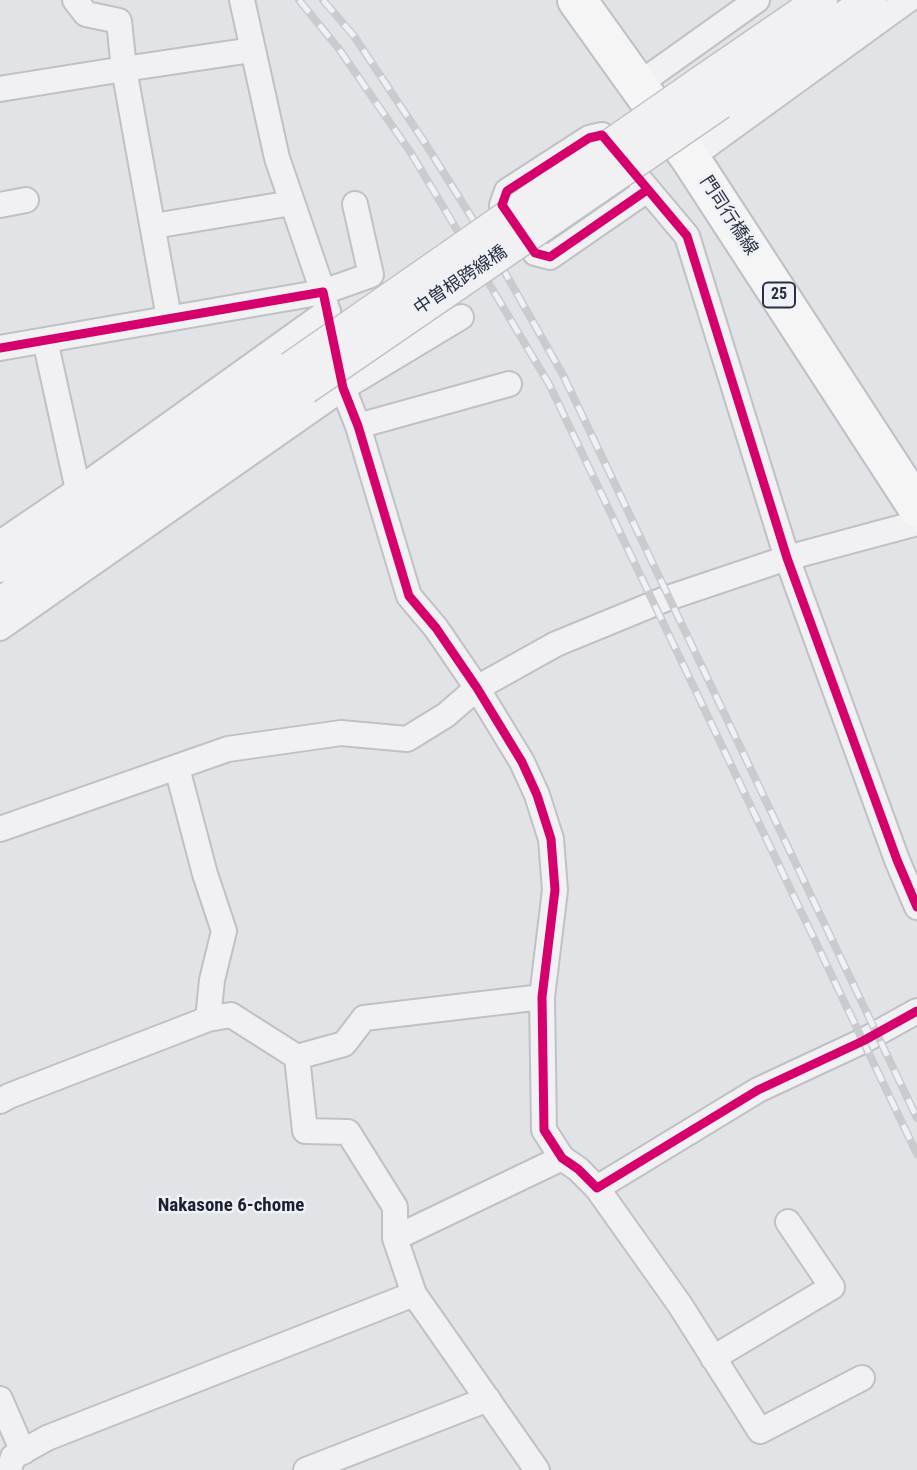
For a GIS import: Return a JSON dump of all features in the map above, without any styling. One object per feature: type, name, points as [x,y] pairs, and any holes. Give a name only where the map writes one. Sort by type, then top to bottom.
[{"type":"main road","name":"門司行橋線","points":[[577,0],[691,158],[917,507]]},
{"type":"street","points":[[75,0],[86,13],[119,21],[124,69],[169,318]]},
{"type":"street","points":[[242,0],[277,158],[325,302],[343,388],[358,426],[409,596],[436,628],[477,688],[522,762],[537,795],[551,839],[555,890],[542,998],[544,1130],[562,1158],[597,1188],[680,1305],[760,1431],[862,1378]]},
{"type":"street","points":[[639,84],[757,0]]},
{"type":"street","points":[[711,92],[821,0]]},
{"type":"street","points":[[711,92],[870,0]]},
{"type":"street","points":[[691,158],[908,0]]},
{"type":"street","points":[[0,89],[253,50]]},
{"type":"street","name":"中曽根跨線橋","points":[[298,378],[711,92]]},
{"type":"street","points":[[647,190],[550,257],[535,253],[502,205],[508,191],[589,138],[602,135],[687,236],[787,558],[897,860],[917,906]]},
{"type":"street","points":[[0,205],[26,200]]},
{"type":"street","points":[[154,226],[292,203]]},
{"type":"street","points":[[0,543],[78,490],[325,302],[371,275],[355,204]]},
{"type":"street","points":[[0,348],[169,318],[325,302]]},
{"type":"street","points":[[0,628],[343,388],[461,317]]},
{"type":"street","points":[[45,340],[78,490]]},
{"type":"street","points":[[0,566],[298,378]]},
{"type":"street","points":[[0,604],[298,378]]},
{"type":"street","points":[[358,426],[509,384]]},
{"type":"street","points":[[0,829],[228,748],[341,733],[407,739],[446,715],[477,688],[556,644],[668,598],[787,558],[917,523]]},
{"type":"street","points":[[177,768],[205,874],[224,931],[212,980],[208,1019]]},
{"type":"street","points":[[0,1101],[208,1019],[231,1015],[297,1057],[344,1044],[364,1018],[542,998]]},
{"type":"street","points":[[597,1188],[758,1090],[863,1041],[917,1011]]},
{"type":"street","points":[[297,1057],[305,1131],[348,1132],[395,1207],[396,1238],[414,1294],[537,1470]]},
{"type":"street","points":[[396,1238],[562,1158]]},
{"type":"street","points":[[713,1358],[832,1287],[788,1222]]},
{"type":"street","points":[[0,1399],[16,1461],[47,1438],[414,1294]]},
{"type":"street","points":[[306,1470],[488,1399]]},
{"type":"railway","points":[[299,0],[339,49],[411,153],[549,384],[917,1154]]},
{"type":"railway","points":[[323,0],[354,36],[425,143],[494,253],[563,375],[917,1118]]},
{"type":"cycle path","points":[[647,190],[550,257],[535,253],[502,205],[507,191],[589,138],[602,135],[687,236],[787,558],[897,860],[917,907]]},
{"type":"cycle path","points":[[0,348],[323,292],[343,388],[358,426],[409,596],[436,628],[477,688],[522,762],[537,795],[551,839],[555,890],[542,997],[544,1130],[562,1158],[597,1188],[758,1090],[863,1041],[917,1011]]},
{"type":"district","name":"Nakasone 6-chome","points":[[231,1206]]}]
